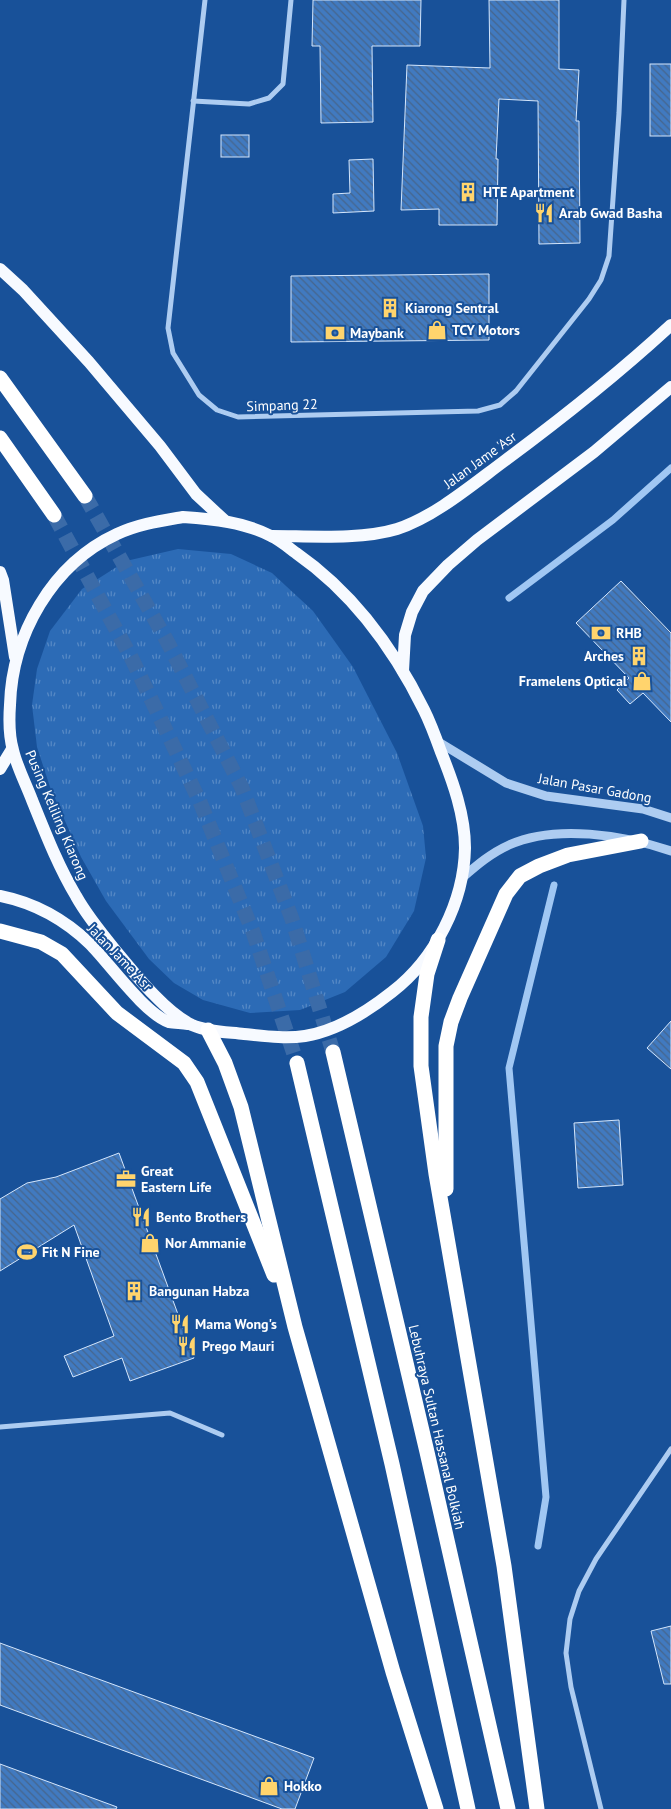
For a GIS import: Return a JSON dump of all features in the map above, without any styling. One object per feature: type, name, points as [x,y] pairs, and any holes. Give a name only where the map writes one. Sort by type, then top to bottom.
[{"type":"highway","points":[[0,378],[85,496]]},
{"type":"highway","points":[[0,438],[54,515]]},
{"type":"highway","points":[[446,1230],[446,1046],[451,1022],[460,998],[506,894],[520,876],[538,866],[568,855],[641,841]]},
{"type":"highway","points":[[0,931],[41,942],[62,954],[117,1013],[184,1063],[197,1082],[295,1327]]},
{"type":"highway","points":[[438,940],[427,974],[421,1018],[421,1066],[436,1174],[504,1566],[537,1809]]},
{"type":"highway","points":[[208,1030],[225,1063],[241,1108],[295,1327],[394,1672],[436,1809]]},
{"type":"highway","name":"Lebuhraya Sultan Hassanal Bolkiah","points":[[333,1052],[508,1809]]},
{"type":"highway","points":[[297,1062],[392,1464],[468,1809]]},
{"type":"main road","points":[[0,269],[23,290],[89,362],[160,446],[196,494],[224,520]]},
{"type":"main road","name":"Jalan Jame 'Asr","points":[[272,536],[364,535],[397,529],[435,511],[564,416],[644,350],[671,325]]},
{"type":"main road","points":[[403,671],[405,634],[412,612],[423,591],[448,565],[477,540],[594,452],[671,386]]},
{"type":"main road","name":"Pusing Keliling Kiarong","points":[[183,518],[224,520],[272,536],[312,564],[346,595],[380,636],[403,671],[426,713],[452,779],[461,813],[465,846],[462,878],[453,910],[438,940],[419,967],[374,1006],[342,1024],[306,1036],[272,1036],[208,1030],[190,1024],[176,1014],[140,980],[105,938],[76,897],[46,834],[12,749],[9,719],[10,691],[15,660],[26,631],[39,606],[58,579],[84,555],[114,535],[143,524],[183,518]]},
{"type":"main road","points":[[0,572],[3,580],[15,660]]},
{"type":"main road","points":[[0,769],[12,749]]},
{"type":"main road","name":"Jalan Jame 'Asr","points":[[0,896],[15,899],[45,911],[67,925],[90,944],[151,1010],[169,1022],[190,1024]]},
{"type":"street","name":"Simpang 22","points":[[205,0],[168,328],[173,353],[198,396],[217,410],[238,417],[478,411],[500,405],[516,391],[589,299],[601,280],[609,256],[619,113],[624,0]]},
{"type":"street","points":[[193,101],[249,104],[269,98],[283,84],[288,50],[291,0]]},
{"type":"street","name":"Jalan Pasar Gadong","points":[[436,741],[506,783],[546,796],[643,809],[671,818]]},
{"type":"street","points":[[462,878],[490,855],[510,844],[532,837],[556,834],[589,834],[641,841],[671,851]]},
{"type":"street","points":[[0,1428],[170,1413],[222,1436]]},
{"type":"street","points":[[601,1809],[571,1687],[566,1653],[570,1619],[579,1591],[596,1560],[671,1449]]},
{"type":"green space","points":[[178,549],[231,554],[272,573],[313,611],[353,667],[397,753],[423,826],[426,858],[414,911],[386,957],[345,992],[300,1010],[250,1013],[203,1000],[174,983],[149,959],[106,901],[81,857],[50,787],[37,747],[32,705],[37,669],[50,631],[82,589],[126,561]]},
{"type":"building","points":[[313,0],[421,0],[420,46],[372,46],[373,122],[321,123],[320,46],[312,46]]},
{"type":"building","points":[[489,0],[559,0],[559,69],[579,70],[576,121],[579,121],[580,243],[539,244],[538,101],[499,99],[496,159],[498,159],[497,225],[439,225],[439,209],[401,210],[407,65],[490,68]]},
{"type":"building","points":[[650,64],[671,64],[671,136],[650,136]]},
{"type":"building","points":[[221,135],[249,135],[249,157],[221,157]]},
{"type":"building","points":[[373,159],[374,211],[333,213],[333,194],[350,193],[349,160]]},
{"type":"building","name":"Kiarong Sentral","points":[[489,274],[489,340],[291,342],[291,276]]},
{"type":"building","name":"Arches","points":[[621,581],[671,633],[671,722],[643,693],[630,704],[617,690],[629,678],[576,623]]},
{"type":"building","points":[[671,1021],[671,1069],[647,1048]]},
{"type":"building","points":[[619,1120],[623,1185],[578,1188],[574,1123]]},
{"type":"building","name":"Bangunan Habza","points":[[119,1153],[194,1358],[130,1381],[122,1358],[73,1377],[64,1356],[114,1336],[74,1225],[0,1271],[0,1199],[27,1183],[56,1177]]},
{"type":"building","points":[[671,1626],[671,1684],[664,1684],[651,1631]]},
{"type":"building","points":[[0,1643],[314,1758],[295,1809],[282,1809],[0,1705]]},
{"type":"building","points":[[0,1764],[117,1807],[116,1809],[0,1809]]},
{"type":"waterway","points":[[509,598],[613,520],[671,468]]},
{"type":"waterway","points":[[538,1546],[546,1497],[509,1068],[554,885]]},
{"type":"tunnel","points":[[85,496],[167,641],[242,788],[292,919],[333,1052]]},
{"type":"tunnel","points":[[54,515],[131,657],[200,802],[253,932],[297,1063]]},
{"type":"place","name":"HTE Apartment","points":[[468,192]]},
{"type":"place","name":"Arab Gwad Basha","points":[[544,213]]},
{"type":"place","name":"Kiarong Sentral","points":[[390,308]]},
{"type":"place","name":"TCY Motors","points":[[437,330]]},
{"type":"place","name":"Maybank","points":[[335,333]]},
{"type":"place","name":"RHB","points":[[601,633]]},
{"type":"place","name":"Arches","points":[[639,656]]},
{"type":"place","name":"Framelens Optical","points":[[642,681]]},
{"type":"place","name":"Great Eastern Life","points":[[126,1179]]},
{"type":"place","name":"Bento Brothers","points":[[141,1217]]},
{"type":"place","name":"Nor Ammanie","points":[[150,1243]]},
{"type":"place","name":"Fit N Fine","points":[[27,1252]]},
{"type":"place","name":"Bangunan Habza","points":[[134,1291]]},
{"type":"place","name":"Mama Wong's","points":[[180,1324]]},
{"type":"place","name":"Prego Mauri","points":[[187,1346]]},
{"type":"place","name":"Hokko","points":[[269,1786]]}]
